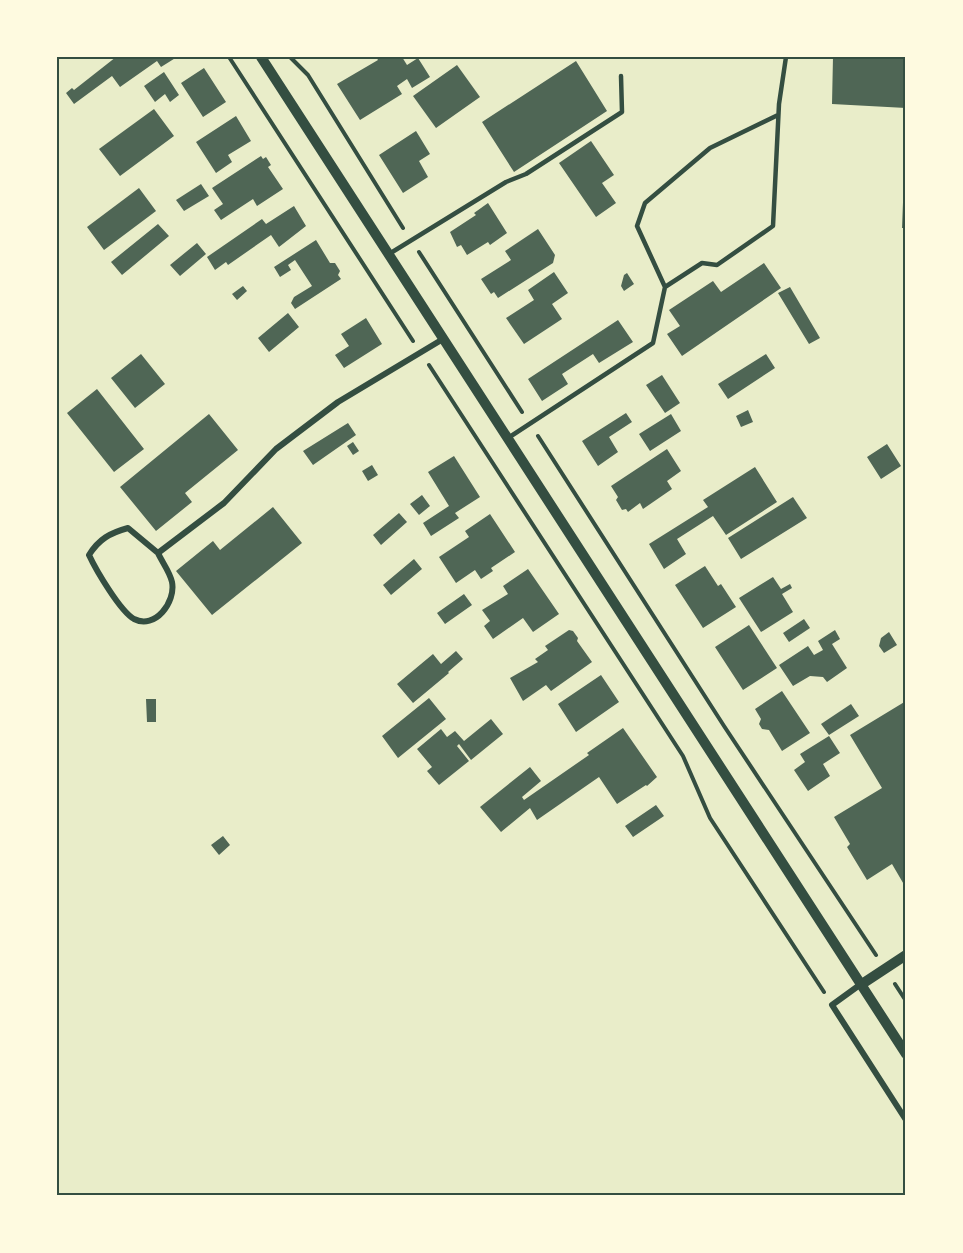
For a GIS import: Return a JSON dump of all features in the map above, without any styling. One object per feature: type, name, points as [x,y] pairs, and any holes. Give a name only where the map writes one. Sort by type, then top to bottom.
[{"type":"street","points":[[261,57],[906,1054]]},
{"type":"street","points":[[158,553],[224,503],[285,442],[338,402],[443,339]]},
{"type":"street","points":[[128,528],[158,553],[172,583],[170,598],[162,614],[152,621],[142,622],[131,618],[115,598],[89,555],[96,544],[111,532],[128,528]]},
{"type":"street","points":[[906,955],[832,1005],[906,1120]]},
{"type":"lane","points":[[664,287],[702,263],[717,265],[774,226],[778,115],[786,57]]},
{"type":"lane","points":[[389,254],[506,182],[526,174],[622,112],[621,76]]},
{"type":"lane","points":[[508,438],[653,343],[664,287],[637,226],[645,203],[710,148],[778,115]]},
{"type":"path","points":[[229,57],[683,756],[710,818],[832,1005]]},
{"type":"path","points":[[290,57],[308,75],[411,240],[717,716],[906,1001]]},
{"type":"building","points":[[116,57],[177,57],[161,67],[157,61],[120,87],[112,76],[74,104],[66,93],[72,88],[74,90]]},
{"type":"building","points":[[376,57],[402,57],[407,65],[418,58],[430,77],[412,88],[407,79],[397,86],[402,94],[360,120],[337,84],[378,60]]},
{"type":"building","points":[[833,57],[906,57],[906,108],[832,104]]},
{"type":"building","points":[[576,61],[607,111],[514,172],[482,122]]},
{"type":"building","points":[[457,65],[480,97],[436,128],[413,96]]},
{"type":"building","points":[[204,68],[226,102],[203,117],[181,83]]},
{"type":"building","points":[[164,72],[179,95],[170,102],[165,94],[155,102],[144,86]]},
{"type":"building","points":[[154,109],[174,136],[120,176],[99,149]]},
{"type":"building","points":[[236,116],[251,141],[228,155],[232,162],[216,173],[196,142]]},
{"type":"building","points":[[416,131],[430,154],[419,161],[428,177],[403,193],[379,155]]},
{"type":"building","points":[[591,141],[614,175],[602,183],[616,203],[596,217],[559,163]]},
{"type":"building","points":[[261,156],[263,159],[266,157],[271,165],[268,167],[283,189],[257,206],[253,199],[221,220],[214,210],[223,204],[212,188]]},
{"type":"building","points":[[904,177],[906,177],[906,228],[902,228]]},
{"type":"building","points":[[201,184],[209,196],[184,211],[176,200]]},
{"type":"building","points":[[139,188],[156,211],[104,250],[87,227]]},
{"type":"building","points":[[488,203],[507,233],[490,245],[488,242],[467,255],[461,245],[457,247],[450,232],[476,215],[474,213]]},
{"type":"building","points":[[294,206],[306,226],[279,247],[271,235],[228,265],[226,262],[215,270],[207,257],[262,219],[266,224]]},
{"type":"building","points":[[158,224],[169,236],[122,275],[111,262]]},
{"type":"building","points":[[538,229],[555,255],[553,263],[498,298],[494,292],[491,294],[481,279],[511,260],[505,251]]},
{"type":"building","points":[[316,240],[330,263],[335,263],[340,271],[338,275],[341,279],[295,309],[291,303],[294,297],[312,286],[295,260],[288,265],[291,270],[280,277],[274,267]]},
{"type":"building","points":[[197,243],[206,254],[180,276],[170,265]]},
{"type":"building","points":[[764,263],[781,288],[682,356],[667,334],[680,326],[669,310],[713,281],[721,292]]},
{"type":"building","points":[[554,272],[568,293],[552,304],[562,319],[524,344],[506,318],[534,300],[528,290]]},
{"type":"building","points":[[627,273],[634,284],[624,291],[621,286],[624,275]]},
{"type":"building","points":[[243,286],[247,291],[237,300],[232,294]]},
{"type":"building","points":[[790,287],[820,338],[809,344],[778,293]]},
{"type":"building","points":[[288,313],[299,327],[269,352],[258,338]]},
{"type":"building","points":[[366,318],[382,344],[344,368],[335,355],[349,346],[341,334]]},
{"type":"building","points":[[618,320],[633,342],[599,363],[593,354],[562,374],[568,384],[542,401],[528,379]]},
{"type":"building","points":[[141,354],[165,384],[135,408],[111,378]]},
{"type":"building","points":[[766,354],[775,368],[728,399],[718,384]]},
{"type":"building","points":[[662,375],[680,403],[665,413],[646,385]]},
{"type":"building","points":[[97,389],[144,449],[114,472],[67,413]]},
{"type":"building","points":[[748,410],[753,422],[741,427],[736,416]]},
{"type":"building","points":[[626,413],[632,422],[609,437],[618,452],[598,466],[582,441]]},
{"type":"building","points":[[209,414],[238,450],[185,493],[192,502],[156,531],[120,487]]},
{"type":"building","points":[[671,414],[681,431],[650,451],[639,434]]},
{"type":"building","points":[[348,423],[356,435],[313,465],[303,451]]},
{"type":"building","points":[[353,442],[359,451],[353,455],[347,446]]},
{"type":"building","points":[[887,444],[901,466],[881,479],[867,457]]},
{"type":"building","points":[[667,449],[681,471],[667,481],[672,489],[643,509],[640,503],[628,512],[626,509],[622,510],[611,486]]},
{"type":"building","points":[[454,456],[480,497],[455,513],[459,518],[431,536],[423,523],[449,506],[428,472]]},
{"type":"building","points":[[372,465],[378,475],[368,481],[362,471]]},
{"type":"building","points":[[755,467],[777,502],[726,535],[713,516],[677,539],[686,554],[664,569],[649,544],[708,507],[703,500]]},
{"type":"building","points":[[422,495],[430,506],[419,515],[410,504]]},
{"type":"building","points":[[793,497],[807,518],[741,559],[728,538]]},
{"type":"building","points":[[273,507],[302,543],[212,615],[176,571],[213,541],[220,550]]},
{"type":"building","points":[[399,513],[407,522],[381,545],[373,535]]},
{"type":"building","points":[[490,514],[515,552],[491,568],[493,571],[481,579],[475,570],[456,583],[439,557],[469,537],[465,531]]},
{"type":"building","points":[[414,559],[422,569],[391,595],[383,585]]},
{"type":"building","points":[[705,566],[718,586],[721,584],[736,607],[703,628],[675,585]]},
{"type":"building","points":[[528,569],[559,614],[533,632],[523,618],[493,639],[484,626],[490,621],[482,610],[508,594],[503,586]]},
{"type":"building","points":[[773,577],[781,589],[790,584],[792,588],[782,594],[793,612],[761,632],[739,598]]},
{"type":"building","points":[[464,594],[472,605],[445,624],[437,613]]},
{"type":"building","points":[[804,619],[810,628],[789,642],[783,633]]},
{"type":"building","points":[[749,625],[777,668],[743,690],[715,647]]},
{"type":"building","points":[[569,630],[573,631],[578,638],[577,641],[592,662],[551,691],[546,685],[523,701],[510,678],[538,662],[535,659],[548,650],[545,646]]},
{"type":"building","points":[[835,630],[840,639],[832,644],[847,668],[827,682],[823,677],[810,676],[793,686],[779,665],[808,646],[814,655],[823,650],[818,641]]},
{"type":"building","points":[[889,632],[897,645],[884,653],[879,646],[881,638]]},
{"type":"building","points":[[456,651],[463,659],[413,703],[397,684],[433,654],[441,664]]},
{"type":"building","points":[[601,675],[619,702],[576,732],[558,704]]},
{"type":"building","points":[[782,691],[810,733],[782,751],[769,730],[762,729],[759,724],[761,719],[755,709]]},
{"type":"building","points":[[429,698],[446,719],[398,758],[382,736]]},
{"type":"building","points":[[146,699],[156,699],[156,722],[147,722]]},
{"type":"building","points":[[906,701],[906,888],[892,864],[867,880],[847,847],[850,844],[834,817],[882,788],[850,735]]},
{"type":"building","points":[[851,704],[859,716],[829,735],[821,724]]},
{"type":"building","points":[[491,719],[503,734],[471,760],[459,744],[457,746],[469,761],[439,785],[427,771],[432,767],[417,749],[441,729],[447,737],[455,731],[464,741]]},
{"type":"building","points":[[623,728],[657,777],[647,786],[617,804],[599,777],[537,820],[530,808],[501,832],[480,807],[530,767],[541,781],[522,797],[524,800],[589,755],[587,753]]},
{"type":"building","points":[[829,736],[840,753],[823,764],[830,776],[808,791],[794,770],[805,762],[800,754]]},
{"type":"building","points":[[656,805],[664,816],[633,837],[625,826]]},
{"type":"building","points":[[223,836],[230,845],[219,855],[211,845]]}]
